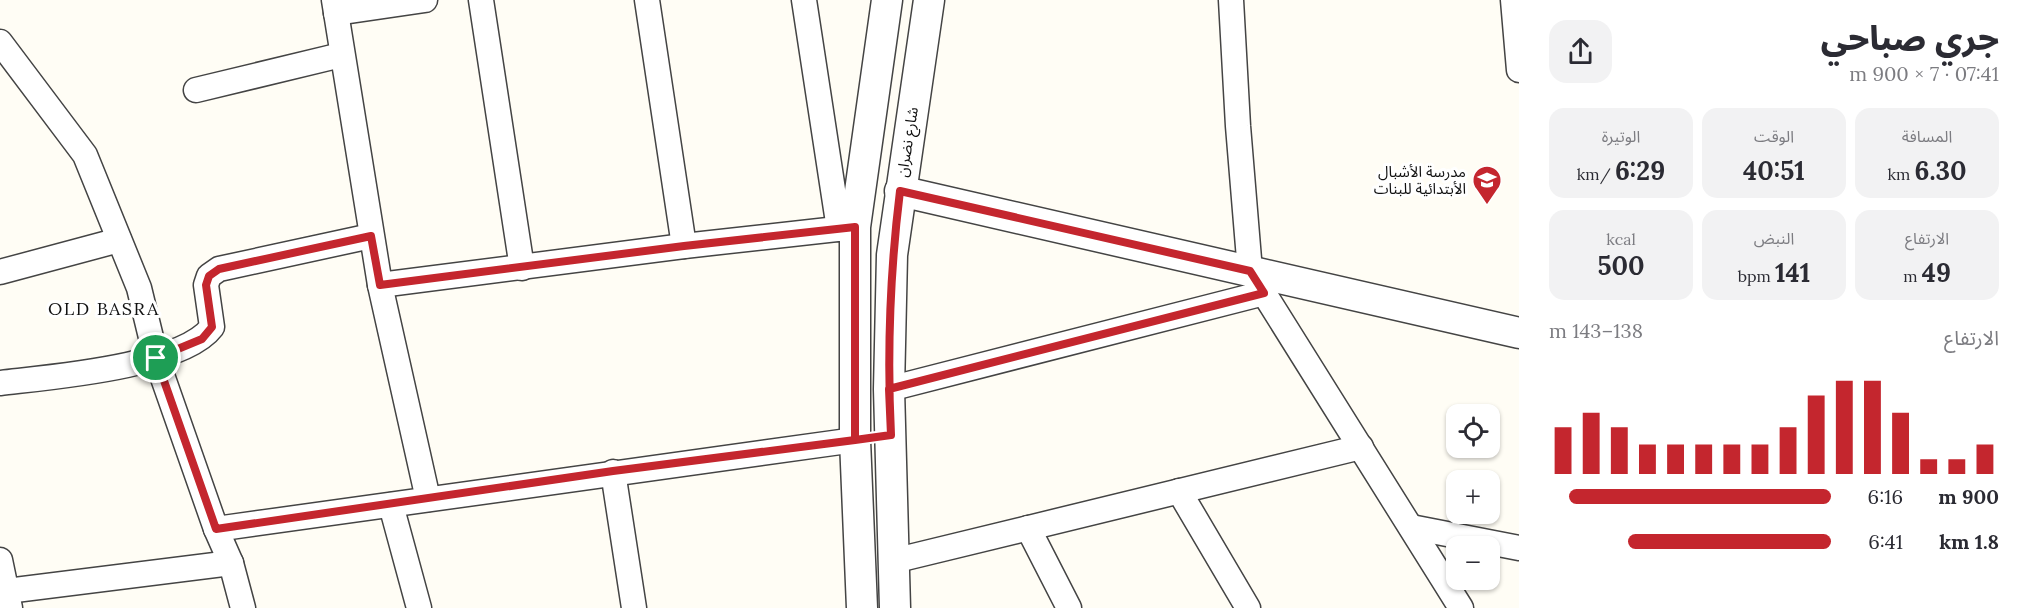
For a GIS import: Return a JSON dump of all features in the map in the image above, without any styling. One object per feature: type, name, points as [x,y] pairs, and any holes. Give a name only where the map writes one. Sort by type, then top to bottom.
[{"type":"street","points":[[425,0],[335,7],[380,285],[428,500]]},
{"type":"street","points":[[481,0],[522,268]]},
{"type":"street","points":[[647,0],[684,246]]},
{"type":"street","points":[[804,0],[847,228],[862,608]]},
{"type":"street","points":[[847,228],[887,0]]},
{"type":"street","name":"شارع نضران","points":[[895,608],[889,389],[892,255],[929,0]]},
{"type":"street","points":[[1231,0],[1238,126],[1257,282],[1461,608]]},
{"type":"street","points":[[1513,0],[1519,70]]},
{"type":"street","points":[[0,42],[85,154],[139,288],[156,358],[216,529],[231,563],[243,608]]},
{"type":"street","points":[[196,90],[341,55]]},
{"type":"street","points":[[900,191],[1257,282],[1519,333]]},
{"type":"street","points":[[380,285],[684,246],[847,228]]},
{"type":"street","points":[[0,383],[93,371],[156,358],[202,339],[212,327],[206,285],[209,276],[219,269],[371,236]]},
{"type":"street","points":[[0,272],[119,240]]},
{"type":"street","points":[[889,389],[1257,282]]},
{"type":"street","points":[[216,529],[428,500],[613,471],[891,435]]},
{"type":"street","points":[[893,561],[1361,447]]},
{"type":"street","points":[[613,471],[634,608]]},
{"type":"street","points":[[1179,491],[1248,608]]},
{"type":"street","points":[[390,505],[419,608]]},
{"type":"street","points":[[1411,527],[1519,548]]},
{"type":"street","points":[[1028,528],[1069,608]]},
{"type":"street","points":[[0,560],[8,599],[231,563]]},
{"type":"place","name":"مدرسة الأشبال الأبتدائية للبنات","points":[[1487,206]]},
{"type":"district","name":"OLD BASRA","points":[[104,308]]},
{"type":"route","points":[[156,358],[202,339],[212,327],[206,285],[209,276],[219,269],[371,236],[380,285],[684,246],[855,227],[855,440],[891,435],[889,389],[892,255],[900,191],[1250,271],[1264,293],[889,389],[891,435],[855,440],[613,471],[428,500],[216,529],[156,358]]}]
